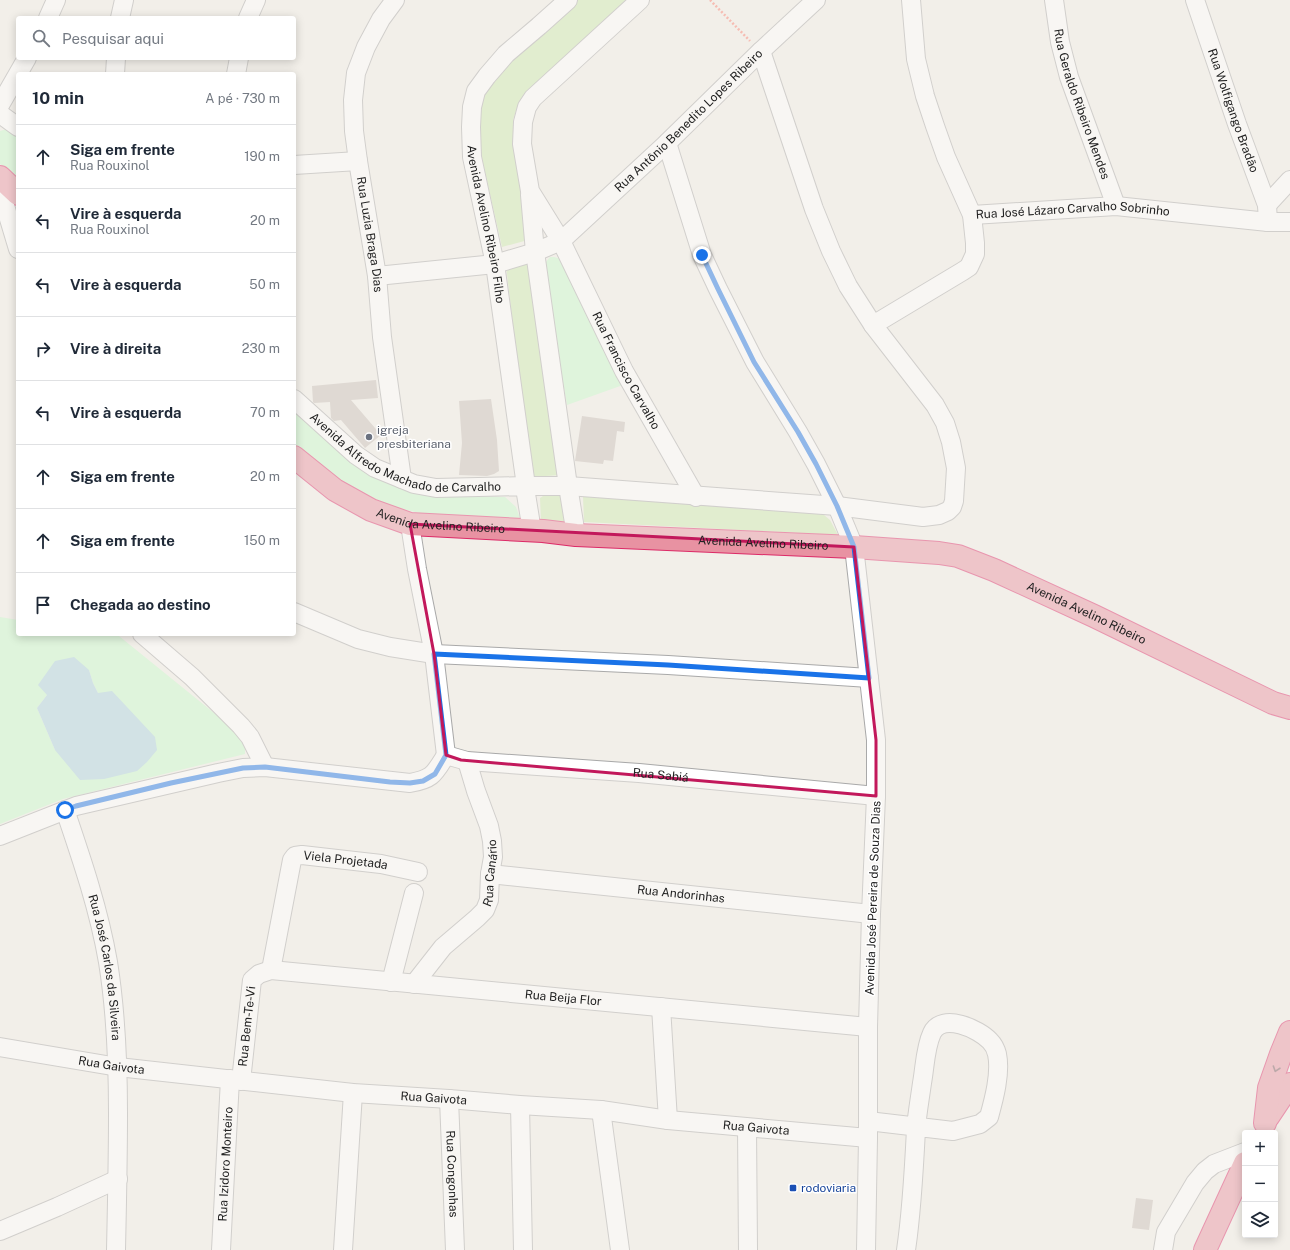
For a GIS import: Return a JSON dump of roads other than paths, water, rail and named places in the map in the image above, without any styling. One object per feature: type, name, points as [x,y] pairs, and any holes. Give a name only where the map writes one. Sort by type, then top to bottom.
[{"type":"highway","points":[[0,177],[16,192]]},
{"type":"highway","name":"Avenida Avelino Ribeiro","points":[[296,460],[335,490],[371,510],[410,524],[576,535],[854,547],[939,553],[958,556],[981,564],[1094,616],[1273,703],[1290,708]]},
{"type":"highway","points":[[1262,1128],[1269,1088],[1290,1032]]},
{"type":"highway","points":[[1262,1128],[1290,1084]]},
{"type":"highway","points":[[1205,1250],[1244,1166]]},
{"type":"street","points":[[49,16],[56,0]]},
{"type":"street","points":[[120,16],[124,0]]},
{"type":"street","points":[[249,16],[256,0]]},
{"type":"street","name":"Rua Luzia Braga Dias","points":[[395,0],[381,19],[366,47],[356,73],[353,100],[354,131],[377,276],[382,337],[402,479]]},
{"type":"street","name":"Avenida Avelino Ribeiro Filho","points":[[526,486],[495,264],[472,157],[472,107],[476,91],[506,54],[568,0]]},
{"type":"street","points":[[576,535],[536,252],[530,191],[522,144],[523,122],[527,107],[533,98],[640,0]]},
{"type":"street","name":"Rua Antônio Benedito Lopes Ribeiro","points":[[377,276],[495,264],[536,252],[561,241],[816,0]]},
{"type":"street","points":[[911,0],[916,59],[926,96],[944,151],[972,215]]},
{"type":"street","name":"Rua Geraldo Ribeiro Mendes","points":[[1054,0],[1060,42],[1069,77],[1116,206]]},
{"type":"street","name":"Rua Wolfigango Bradão","points":[[1195,0],[1267,213]]},
{"type":"street","points":[[761,52],[814,209],[828,244],[848,286],[874,325],[929,396],[945,423],[951,442],[956,468],[954,501],[952,507],[948,511],[939,515],[923,517],[837,506]]},
{"type":"street","points":[[19,72],[26,60]]},
{"type":"street","points":[[115,72],[116,60]]},
{"type":"street","points":[[236,72],[239,60]]},
{"type":"street","points":[[0,105],[16,77]]},
{"type":"street","points":[[0,114],[16,126]]},
{"type":"street","points":[[666,143],[702,255],[754,362],[798,432],[816,464],[837,506],[854,547]]},
{"type":"street","points":[[296,165],[358,161]]},
{"type":"street","points":[[1267,213],[1290,180]]},
{"type":"street","points":[[0,189],[16,242]]},
{"type":"street","points":[[530,191],[561,241]]},
{"type":"street","name":"Rua José Lázaro Carvalho Sobrinho","points":[[874,325],[969,267],[975,254],[972,215],[1116,206],[1267,213],[1290,222]]},
{"type":"street","name":"Rua Francisco Carvalho","points":[[561,241],[624,371],[696,497]]},
{"type":"street","name":"Avenida Alfredo Machado de Carvalho","points":[[296,401],[356,455],[375,468],[414,484],[436,488],[568,486],[696,497],[837,506]]},
{"type":"street","name":"Avenida Alfredo Machado de Carvalho","points":[[526,486],[526,498],[532,531]]},
{"type":"street","points":[[0,836],[76,806],[243,768],[265,767],[410,783],[423,781],[435,774],[446,755],[434,654],[417,569],[410,524]]},
{"type":"street","name":"Avenida José Pereira de Souza Dias","points":[[854,547],[876,740],[876,796],[868,1027],[866,1250]]},
{"type":"street","points":[[296,613],[358,639],[390,647],[434,654],[668,665],[869,678]]},
{"type":"street","points":[[144,636],[192,677],[241,726],[250,737],[265,767]]},
{"type":"street","name":"Rua Sabiá","points":[[446,755],[467,761],[639,773],[876,796]]},
{"type":"street","name":"Rua Canário","points":[[414,984],[443,947],[485,910],[489,900],[490,874],[493,857],[489,826],[467,761]]},
{"type":"street","name":"Rua José Carlos da Silveira","points":[[65,810],[99,919],[108,962],[114,1005],[118,1066],[118,1179],[116,1250]]},
{"type":"street","name":"Viela Projetada","points":[[265,972],[292,860],[295,856],[302,855],[381,864],[418,872]]},
{"type":"street","name":"Rua Andorinhas","points":[[490,874],[871,914]]},
{"type":"street","points":[[391,982],[414,893]]},
{"type":"street","name":"Rua Beija Flor","points":[[265,972],[414,984],[868,1027]]},
{"type":"street","name":"Rua Bem-Te-Vi","points":[[236,1080],[252,980],[265,972]]},
{"type":"street","points":[[661,1007],[668,1120]]},
{"type":"street","points":[[906,1250],[912,1204],[916,1127],[927,1050],[933,1031],[940,1024],[949,1022],[962,1025],[982,1034],[992,1042],[997,1053],[999,1069],[989,1117],[980,1124],[953,1131],[916,1127]]},
{"type":"street","name":"Rua Gaivota","points":[[0,1047],[118,1066],[236,1080],[353,1092],[601,1110],[668,1120],[747,1128],[868,1129],[916,1127]]},
{"type":"street","name":"Rua Izidoro Monteiro","points":[[221,1250],[236,1080]]},
{"type":"street","points":[[343,1250],[353,1092]]},
{"type":"street","name":"Rua Congonhas","points":[[449,1099],[455,1250]]},
{"type":"street","points":[[520,1105],[523,1250]]},
{"type":"street","points":[[601,1110],[620,1250]]},
{"type":"street","points":[[747,1128],[748,1250]]},
{"type":"street","points":[[1163,1250],[1166,1232],[1195,1183],[1205,1171],[1214,1164],[1242,1153]]},
{"type":"street","points":[[0,1231],[118,1179]]},
{"type":"water","points":[[74,657],[89,670],[98,693],[112,691],[155,737],[157,750],[137,771],[104,779],[80,780],[55,750],[37,708],[47,695],[38,685],[55,661]]},
{"type":"place","name":"igreja presbiteriana","points":[[369,437]]},
{"type":"place","name":"rodoviaria","points":[[793,1188]]}]
